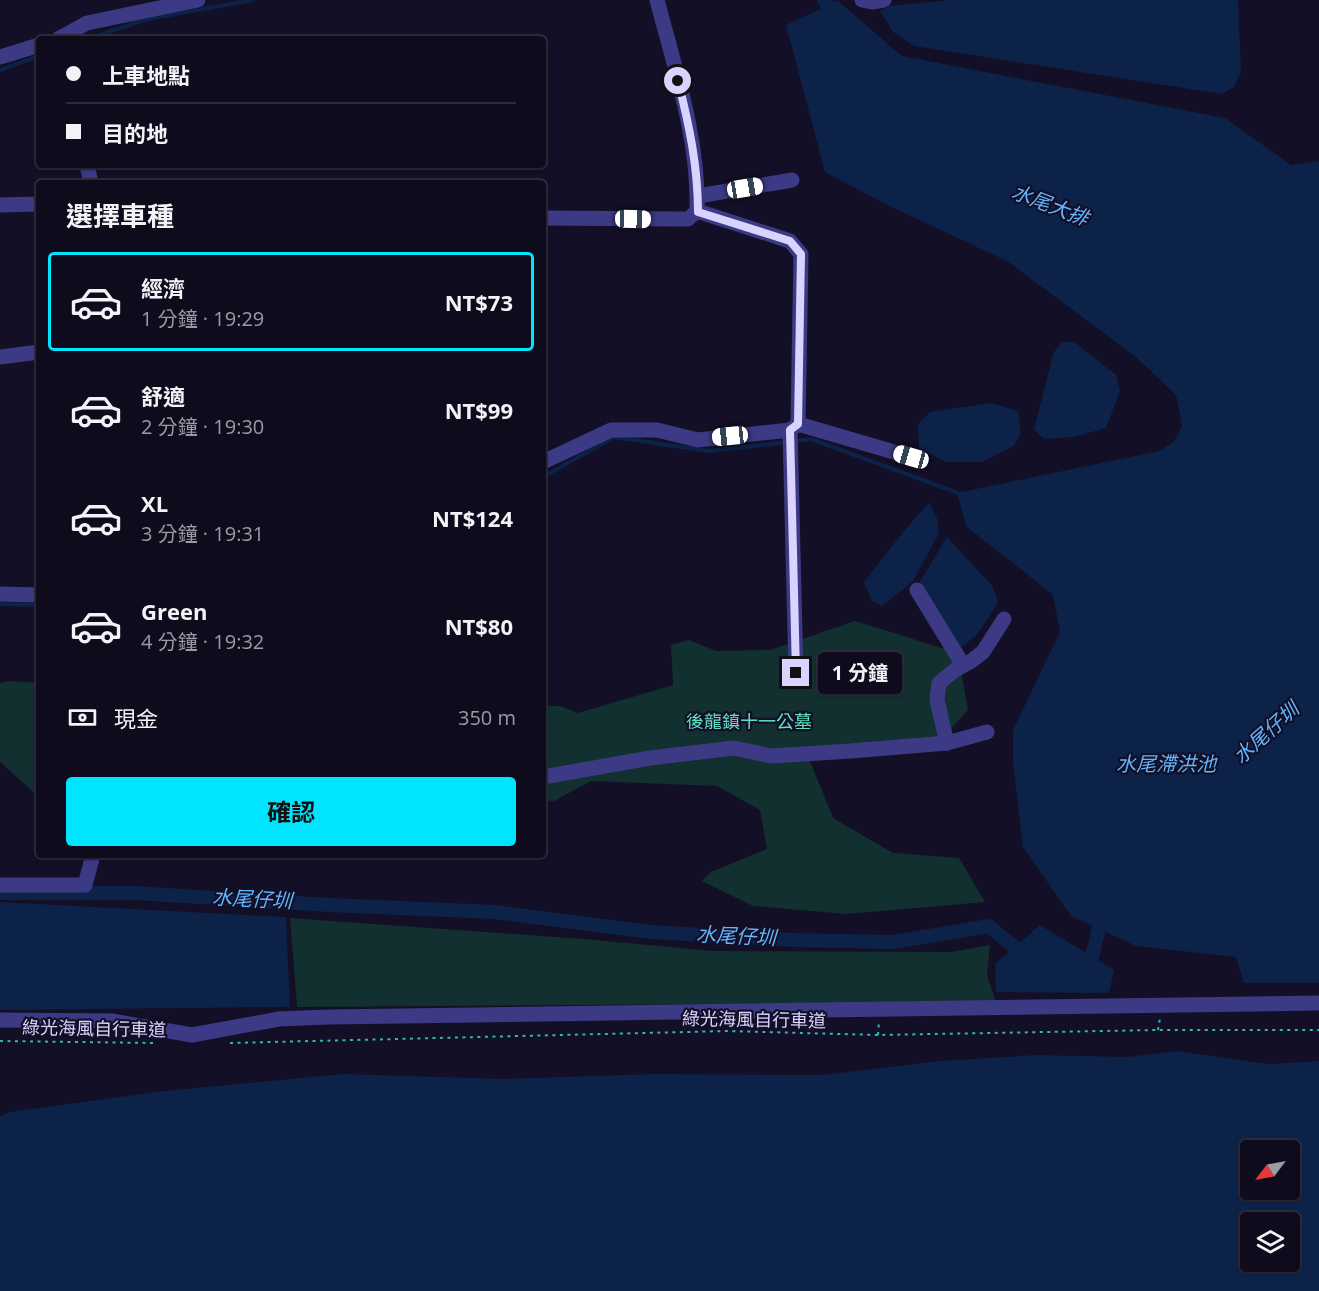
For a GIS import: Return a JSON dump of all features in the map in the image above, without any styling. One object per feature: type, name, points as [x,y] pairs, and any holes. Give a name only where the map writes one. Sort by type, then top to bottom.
[{"type":"street","points":[[63,36],[87,23],[198,0]]},
{"type":"street","points":[[657,0],[689,122],[698,212]]},
{"type":"street","points":[[862,0],[872,2],[884,0]]},
{"type":"street","points":[[0,57],[36,46]]},
{"type":"street","points":[[698,196],[792,180]]},
{"type":"street","points":[[0,205],[36,204]]},
{"type":"street","points":[[546,218],[688,219],[698,212]]},
{"type":"street","points":[[698,212],[790,241],[801,254],[792,434],[796,673]]},
{"type":"street","points":[[0,357],[36,352]]},
{"type":"street","points":[[546,461],[611,430],[657,430],[698,440],[792,434],[911,457]]},
{"type":"street","points":[[917,590],[963,665]]},
{"type":"street","points":[[0,594],[36,595]]},
{"type":"street","points":[[947,743],[937,700],[939,683],[983,652],[1004,619]]},
{"type":"street","points":[[546,776],[650,758],[734,748],[771,756],[947,743],[987,732]]},
{"type":"street","points":[[0,885],[85,885],[92,858]]},
{"type":"street","points":[[0,1020],[112,1021],[192,1035],[279,1019],[328,1017],[1319,1002]]},
{"type":"path","name":"綠光海風自行車道","points":[[224,1043],[727,1031],[879,1035],[1319,1030]]},
{"type":"path","name":"綠光海風自行車道","points":[[0,1041],[159,1044]]},
{"type":"green space","name":"後龍鎮十一公墓","points":[[855,621],[958,653],[968,710],[938,743],[810,761],[833,818],[893,853],[959,858],[985,902],[846,914],[753,906],[702,881],[711,872],[767,849],[760,810],[717,786],[591,781],[554,801],[546,800],[546,706],[560,706],[578,713],[673,685],[671,645],[689,640],[716,651],[770,650]]},
{"type":"green space","points":[[11,681],[36,683],[36,794],[0,762],[0,683]]},
{"type":"green space","points":[[290,918],[583,939],[713,951],[951,952],[990,945],[987,975],[996,1002],[297,1007]]},
{"type":"water","points":[[950,0],[1238,0],[1241,72],[1234,87],[1222,94],[914,46],[893,32],[880,11],[890,6]]},
{"type":"water","name":"水尾滯洪池","points":[[838,1],[902,56],[1225,118],[1291,165],[1319,161],[1319,983],[1244,983],[1236,957],[1136,946],[1071,916],[1023,847],[1013,763],[1013,730],[1060,632],[1053,595],[966,526],[957,493],[1159,451],[1175,441],[1182,426],[1176,395],[1137,358],[1007,261],[887,205],[825,172],[786,25]]},
{"type":"water","points":[[1073,341],[1116,375],[1120,391],[1106,428],[1074,437],[1044,439],[1034,429],[1054,352],[1061,343]]},
{"type":"water","points":[[991,403],[1018,411],[1021,433],[1014,446],[982,462],[946,462],[919,448],[918,424],[930,412]]},
{"type":"water","points":[[929,503],[937,518],[939,533],[913,581],[882,606],[872,601],[864,582]]},
{"type":"water","points":[[947,537],[993,587],[998,603],[976,636],[960,648],[919,583]]},
{"type":"water","points":[[0,902],[286,917],[290,1007],[0,1010]]},
{"type":"water","points":[[1040,925],[1114,970],[1109,993],[996,992],[995,964]]},
{"type":"water","points":[[1177,1051],[1268,1064],[1319,1061],[1319,1291],[0,1291],[0,1117],[9,1112],[164,1091],[343,1074],[504,1079],[657,1074],[822,1075],[940,1061],[1036,1055],[1127,1057]]},
{"type":"waterway","name":"水尾大排","points":[[97,36],[147,19],[253,0]]},
{"type":"waterway","name":"水尾大排","points":[[824,0],[839,20]]},
{"type":"waterway","name":"水尾大排","points":[[0,70],[36,57]]},
{"type":"waterway","points":[[546,475],[614,437],[709,451],[788,442]]},
{"type":"waterway","points":[[795,441],[811,439],[961,494]]},
{"type":"waterway","points":[[0,604],[36,605]]},
{"type":"waterway","name":"水尾仔圳","points":[[0,893],[134,893],[494,912],[651,932],[792,940],[893,942],[989,926],[1014,947],[1030,954]]},
{"type":"waterway","name":"水尾仔圳","points":[[1077,963],[1092,957],[1103,912]]},
{"type":"route","points":[[678,81],[689,122],[698,185],[698,212],[790,241],[801,254],[798,424],[790,430],[796,673]]}]
